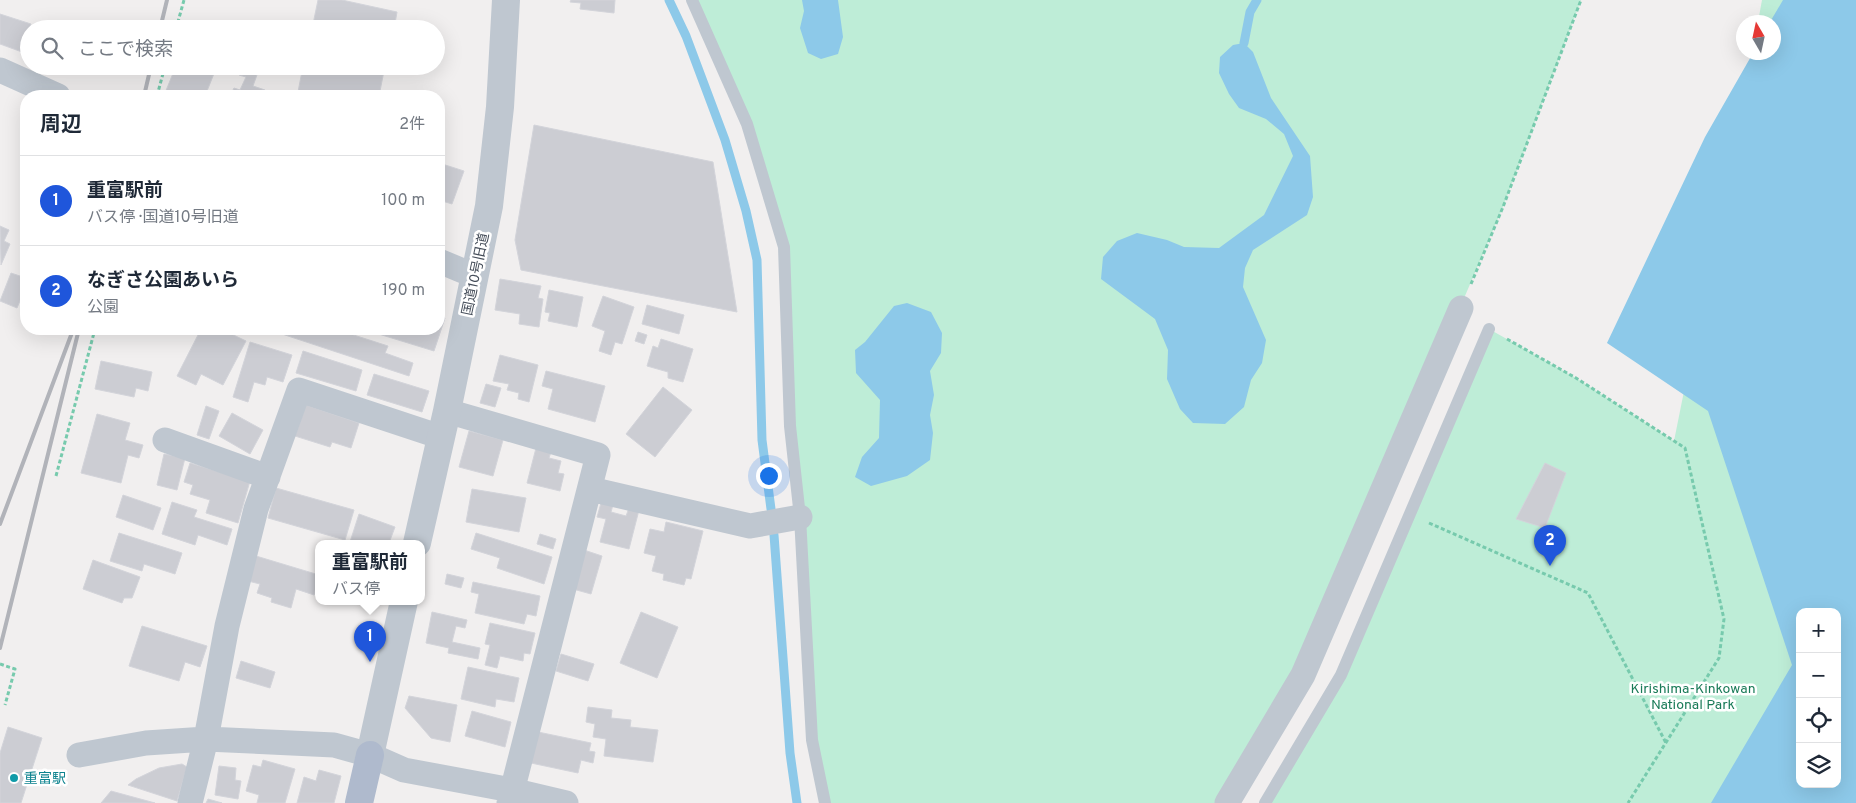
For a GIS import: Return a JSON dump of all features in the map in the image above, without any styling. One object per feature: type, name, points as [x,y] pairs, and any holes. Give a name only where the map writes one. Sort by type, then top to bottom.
[{"type":"main road","points":[[359,803],[370,755]]},
{"type":"street","name":"国道10号旧道","points":[[418,540],[447,411],[489,206],[502,78],[506,0]]},
{"type":"street","points":[[0,70],[45,90]]},
{"type":"street","points":[[445,264],[475,276]]},
{"type":"street","points":[[1228,803],[1304,675],[1460,308]]},
{"type":"street","points":[[190,803],[206,739],[227,626],[256,509],[299,390],[441,437]]},
{"type":"street","points":[[447,411],[598,455],[510,797]]},
{"type":"street","points":[[165,440],[268,477]]},
{"type":"street","points":[[590,489],[750,526],[800,517]]},
{"type":"street","points":[[370,755],[403,605]]},
{"type":"street","points":[[79,755],[146,743],[206,739],[334,745],[370,755],[404,770],[510,797],[566,803]]},
{"type":"lane","points":[[692,0],[747,124],[784,247],[790,426],[800,517],[812,740],[825,803]]},
{"type":"lane","points":[[1265,803],[1341,675],[1489,329]]},
{"type":"path","points":[[178,20],[184,0]]},
{"type":"path","points":[[1460,308],[1503,207],[1581,0]]},
{"type":"path","points":[[159,90],[163,75]]},
{"type":"path","points":[[1489,329],[1576,378],[1685,448],[1724,619],[1719,658],[1628,803]]},
{"type":"path","points":[[56,476],[93,335]]},
{"type":"path","points":[[1410,514],[1588,593],[1666,743]]},
{"type":"path","points":[[0,664],[15,669],[5,705]]},
{"type":"green space","points":[[692,0],[1581,0],[1503,207],[1303,675],[1227,803],[825,803],[812,740],[784,247],[747,124]]},
{"type":"green space","points":[[1762,0],[1856,0],[1856,803],[1265,803],[1341,675],[1489,329],[1576,378],[1674,441],[1751,60],[1781,60],[1781,15],[1759,15]]},
{"type":"water","points":[[802,0],[838,0],[843,37],[838,54],[821,59],[808,53],[800,28],[804,11]]},
{"type":"water","name":"Kirishima-Kinkowan National Park","points":[[1783,0],[1856,0],[1856,803],[1711,803],[1792,665],[1708,411],[1607,343],[1705,137],[1749,60],[1781,60],[1781,15],[1774,15]]},
{"type":"water","points":[[1244,43],[1253,52],[1271,98],[1310,156],[1313,197],[1307,215],[1253,250],[1245,268],[1243,287],[1266,340],[1262,363],[1251,380],[1244,407],[1225,424],[1193,423],[1180,409],[1167,379],[1168,350],[1155,319],[1101,279],[1103,257],[1117,241],[1137,233],[1167,240],[1184,247],[1219,248],[1264,215],[1293,156],[1284,134],[1266,119],[1239,108],[1229,94],[1219,73],[1220,57],[1233,45]]},
{"type":"water","points":[[907,303],[931,312],[942,333],[941,353],[930,371],[934,395],[930,415],[933,433],[930,460],[907,476],[871,486],[855,477],[862,457],[879,438],[880,400],[856,373],[855,350],[865,342],[894,306]]},
{"type":"building","points":[[318,0],[342,0],[397,12],[396,20],[314,20]]},
{"type":"building","points":[[571,0],[615,0],[614,13],[580,9],[581,3],[570,2]]},
{"type":"building","points":[[0,14],[20,20],[20,51],[0,44]]},
{"type":"building","points":[[172,75],[213,75],[207,90],[166,90]]},
{"type":"building","points":[[239,75],[257,75],[253,86],[265,90],[240,90],[246,77]]},
{"type":"building","points":[[301,75],[383,75],[380,90],[298,90]]},
{"type":"building","points":[[534,125],[713,162],[737,312],[521,270],[515,240]]},
{"type":"building","points":[[445,165],[464,171],[452,204],[445,202]]},
{"type":"building","points":[[0,226],[9,230],[4,241],[10,244],[1,265]]},
{"type":"building","points":[[11,273],[20,276],[20,301],[17,308],[0,301]]},
{"type":"building","points":[[500,279],[541,286],[538,298],[543,299],[539,327],[519,324],[520,314],[495,310]]},
{"type":"building","points":[[549,290],[583,297],[577,327],[548,321],[550,313],[545,312]]},
{"type":"building","points":[[603,296],[634,307],[622,344],[615,342],[611,355],[599,351],[605,331],[592,326]]},
{"type":"building","points":[[647,305],[684,315],[679,334],[642,324]]},
{"type":"building","points":[[638,332],[647,335],[644,344],[635,341]]},
{"type":"building","points":[[198,335],[234,335],[246,341],[223,385],[201,374],[196,385],[177,376]]},
{"type":"building","points":[[285,335],[354,335],[388,346],[385,353],[413,363],[409,376]]},
{"type":"building","points":[[382,335],[439,335],[434,351]]},
{"type":"building","points":[[661,339],[693,349],[683,382],[668,378],[668,372],[647,366],[653,346],[658,348]]},
{"type":"building","points":[[250,342],[292,355],[283,382],[267,377],[265,385],[254,382],[248,402],[233,397]]},
{"type":"building","points":[[303,351],[362,370],[356,391],[296,373]]},
{"type":"building","points":[[500,355],[538,365],[529,402],[518,399],[519,393],[507,390],[509,384],[493,381]]},
{"type":"building","points":[[101,361],[152,372],[148,391],[136,388],[134,397],[95,389]]},
{"type":"building","points":[[546,371],[605,386],[595,422],[548,409],[553,389],[542,386]]},
{"type":"building","points":[[374,374],[429,391],[422,412],[367,395]]},
{"type":"building","points":[[486,384],[501,388],[495,407],[480,403]]},
{"type":"building","points":[[663,387],[692,410],[655,457],[626,434]]},
{"type":"building","points":[[306,405],[359,423],[351,448],[332,442],[330,447],[295,436]]},
{"type":"building","points":[[206,406],[219,411],[209,439],[197,435]]},
{"type":"building","points":[[232,413],[263,430],[250,454],[219,436]]},
{"type":"building","points":[[97,414],[130,423],[125,440],[143,445],[139,458],[128,455],[121,483],[81,473]]},
{"type":"building","points":[[469,431],[503,440],[493,476],[459,467]]},
{"type":"building","points":[[536,448],[551,452],[549,458],[561,461],[558,473],[564,474],[560,491],[527,483]]},
{"type":"building","points":[[164,454],[185,458],[177,490],[157,485]]},
{"type":"building","points":[[190,463],[250,481],[238,523],[206,513],[210,500],[190,494],[193,485],[184,482]]},
{"type":"building","points":[[1545,463],[1566,473],[1545,528],[1516,519]]},
{"type":"building","points":[[276,488],[354,510],[345,540],[268,518]]},
{"type":"building","points":[[472,489],[526,498],[519,532],[466,522]]},
{"type":"building","points":[[123,495],[161,508],[153,530],[116,517]]},
{"type":"building","points":[[172,502],[197,510],[194,517],[232,529],[227,545],[198,535],[195,545],[162,534]]},
{"type":"building","points":[[601,503],[613,505],[611,512],[626,516],[629,508],[639,510],[629,549],[600,542],[606,519],[597,517]]},
{"type":"building","points":[[359,514],[395,527],[390,540],[351,540]]},
{"type":"building","points":[[666,522],[703,531],[691,579],[686,578],[684,585],[663,580],[664,574],[652,571],[656,556],[644,553],[650,529],[664,532]]},
{"type":"building","points":[[119,533],[182,553],[175,574],[144,564],[142,571],[110,561]]},
{"type":"building","points":[[476,533],[552,557],[544,584],[497,568],[500,558],[471,549]]},
{"type":"building","points":[[540,534],[556,539],[553,549],[537,544]]},
{"type":"building","points":[[584,550],[602,556],[591,594],[573,589]]},
{"type":"building","points":[[256,556],[315,574],[315,591],[314,595],[296,589],[291,608],[271,602],[272,598],[257,593],[260,584],[248,581]]},
{"type":"building","points":[[93,560],[140,577],[132,598],[124,598],[122,603],[83,589]]},
{"type":"building","points":[[447,574],[464,578],[461,588],[445,584]]},
{"type":"building","points":[[473,582],[540,596],[536,616],[527,614],[524,624],[475,613],[479,594],[471,592]]},
{"type":"building","points":[[432,612],[467,620],[465,628],[456,626],[452,642],[480,648],[478,659],[448,653],[449,648],[426,643]]},
{"type":"building","points":[[641,612],[678,627],[657,678],[620,663]]},
{"type":"building","points":[[490,623],[535,633],[530,654],[524,653],[523,661],[500,656],[497,668],[485,665],[490,645],[485,644]]},
{"type":"building","points":[[142,626],[207,646],[200,667],[185,662],[179,681],[129,666]]},
{"type":"building","points":[[561,654],[594,664],[588,681],[556,671]]},
{"type":"building","points":[[241,661],[275,672],[270,688],[236,678]]},
{"type":"building","points":[[468,667],[519,678],[514,702],[496,699],[495,707],[461,699]]},
{"type":"building","points":[[409,696],[457,705],[450,742],[431,738],[405,708]]},
{"type":"building","points":[[588,707],[612,710],[611,718],[631,720],[630,727],[658,730],[653,762],[604,756],[606,739],[593,737],[595,724],[586,722]]},
{"type":"building","points":[[472,711],[511,722],[505,747],[465,736]]},
{"type":"building","name":"重富駅","points":[[8,727],[42,738],[21,803],[0,803],[0,753]]},
{"type":"building","points":[[538,732],[591,743],[589,751],[595,752],[593,763],[581,760],[578,773],[531,763]]},
{"type":"building","points":[[263,760],[295,769],[285,803],[257,803],[259,795],[246,791],[253,765],[261,767]]},
{"type":"building","points":[[182,764],[187,767],[177,801],[128,785],[159,768]]},
{"type":"building","points":[[219,766],[236,768],[235,780],[241,781],[238,799],[215,795]]},
{"type":"building","points":[[319,770],[341,776],[334,803],[297,803],[304,777],[316,781]]},
{"type":"building","points":[[111,791],[155,803],[101,803]]},
{"type":"building","points":[[208,799],[222,803],[206,803]]},
{"type":"waterway","points":[[669,0],[686,36],[725,140],[746,211],[757,260],[762,440],[771,509]]},
{"type":"waterway","points":[[1244,43],[1250,12],[1257,0]]},
{"type":"waterway","points":[[774,535],[790,753],[797,803]]},
{"type":"railway","points":[[162,20],[167,0]]},
{"type":"railway","points":[[145,90],[149,75]]},
{"type":"railway","points":[[0,524],[71,335]]},
{"type":"railway","points":[[0,648],[78,335]]},
{"type":"place","name":"なぎさ公園あいら","points":[[1550,566]]},
{"type":"place","name":"重富駅前","points":[[370,662]]},
{"type":"place","name":"重富駅","points":[[14,778]]}]
